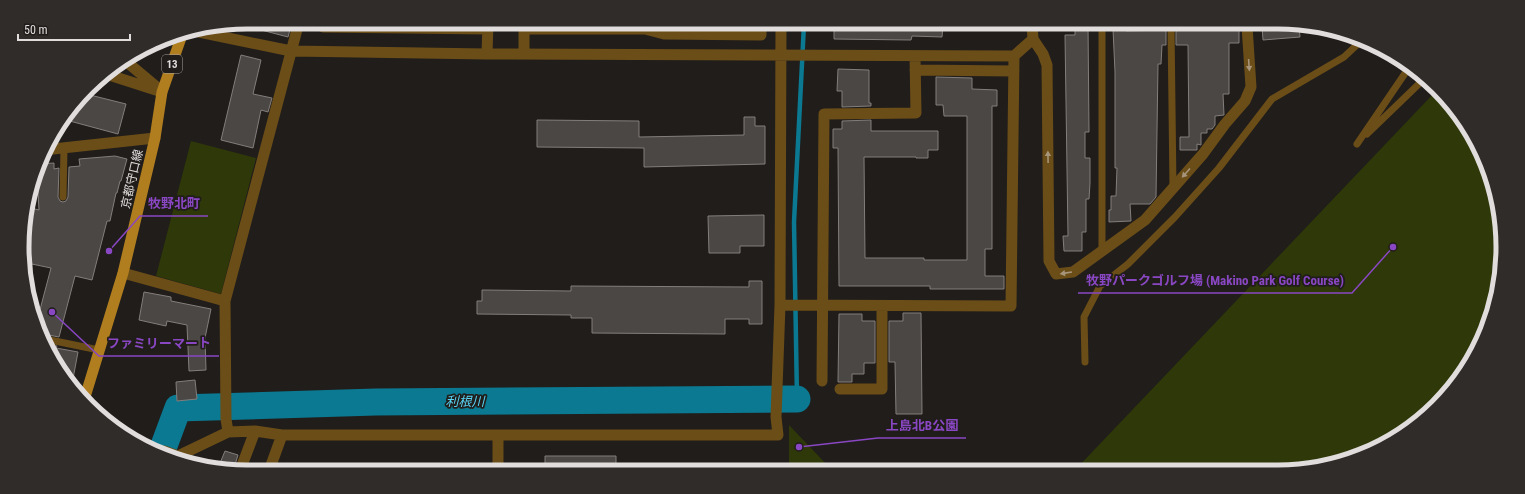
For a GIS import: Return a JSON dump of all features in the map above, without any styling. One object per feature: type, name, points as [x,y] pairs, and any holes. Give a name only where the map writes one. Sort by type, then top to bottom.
[{"type":"main road","name":"京都守口線","points":[[86,394],[123,273],[155,138],[162,92],[180,40]]},
{"type":"street","points":[[228,432],[226,419],[225,301],[297,29]]},
{"type":"street","points":[[488,29],[488,54]]},
{"type":"street","points":[[524,29],[524,54]]},
{"type":"street","points":[[645,29],[664,34],[761,35],[762,29]]},
{"type":"street","points":[[177,453],[228,432],[255,431],[282,435],[778,435],[776,398],[780,306],[781,29]]},
{"type":"street","points":[[1032,29],[1032,39],[1047,65],[1049,261],[1056,274],[1074,272],[1145,220],[1204,154],[1225,124],[1245,101],[1251,87],[1247,29]]},
{"type":"street","points":[[204,33],[291,51],[488,54],[1014,56],[1032,39]]},
{"type":"street","points":[[822,380],[824,114],[916,114],[915,56]]},
{"type":"street","points":[[780,306],[1011,306],[1014,56]]},
{"type":"street","points":[[129,64],[162,92]]},
{"type":"street","points":[[915,70],[1014,71]]},
{"type":"street","points":[[112,76],[162,92]]},
{"type":"street","points":[[52,149],[155,138]]},
{"type":"street","points":[[123,273],[225,301]]},
{"type":"street","points":[[840,389],[882,389],[882,306]]},
{"type":"street","points":[[242,465],[255,431]]},
{"type":"street","points":[[271,465],[282,435]]},
{"type":"street","points":[[498,435],[498,465]]},
{"type":"lane","points":[[1102,29],[1102,251]]},
{"type":"lane","points":[[1171,29],[1173,188]]},
{"type":"lane","points":[[1085,362],[1084,317],[1100,286],[1128,264],[1175,217],[1219,168],[1272,99],[1344,57],[1357,45]]},
{"type":"lane","points":[[1407,71],[1357,144],[1421,82]]},
{"type":"lane","points":[[63,197],[64,148]]},
{"type":"lane","points":[[50,340],[99,350]]},
{"type":"green space","points":[[1433,94],[1451,114],[1474,151],[1489,191],[1496,233],[1496,261],[1489,303],[1474,343],[1451,380],[1442,391],[1411,420],[1387,436],[1374,443],[1348,453],[1321,461],[1292,465],[1080,465]]},
{"type":"green space","points":[[191,141],[256,158],[221,294],[156,276]]},
{"type":"green space","points":[[789,425],[827,465],[789,465]]},
{"type":"building","points":[[257,29],[290,29],[288,37]]},
{"type":"building","points":[[834,29],[943,29],[942,37],[912,36],[911,40],[834,39]]},
{"type":"building","points":[[1075,29],[1088,29],[1089,132],[1085,132],[1085,158],[1090,158],[1090,183],[1089,199],[1086,199],[1086,232],[1082,232],[1082,251],[1064,251],[1063,236],[1068,236],[1065,35],[1075,35]]},
{"type":"building","points":[[1113,29],[1126,29],[1126,31],[1166,30],[1166,45],[1162,45],[1161,64],[1158,64],[1156,197],[1150,204],[1130,204],[1131,221],[1109,222],[1111,196],[1116,196],[1117,168],[1115,168],[1115,72]]},
{"type":"building","points":[[1239,29],[1239,43],[1229,43],[1229,94],[1223,94],[1224,115],[1215,116],[1215,125],[1212,129],[1207,129],[1207,133],[1201,133],[1201,145],[1197,144],[1197,150],[1180,150],[1180,137],[1189,137],[1188,45],[1176,45],[1176,30]]},
{"type":"building","points":[[1262,29],[1299,30],[1300,37],[1263,40]]},
{"type":"building","points":[[241,55],[261,60],[253,94],[272,98],[268,112],[261,110],[253,148],[221,140]]},
{"type":"building","points":[[838,69],[869,70],[869,103],[871,103],[871,106],[842,107],[842,91],[837,91]]},
{"type":"building","points":[[936,77],[972,78],[972,89],[997,90],[997,106],[992,106],[992,249],[985,249],[985,276],[1004,276],[1004,289],[930,289],[930,286],[839,286],[838,148],[833,148],[833,129],[842,129],[842,121],[871,120],[871,131],[938,131],[938,150],[928,150],[928,158],[864,157],[865,258],[967,260],[967,116],[944,116],[943,105],[936,105]]},
{"type":"building","points":[[91,95],[126,104],[118,134],[69,121]]},
{"type":"building","points":[[744,117],[755,117],[755,126],[765,126],[765,164],[644,167],[644,148],[537,147],[537,120],[639,121],[639,137],[744,135]]},
{"type":"building","points":[[115,156],[127,159],[116,193],[110,221],[107,221],[92,280],[75,276],[59,337],[48,335],[39,312],[51,268],[29,263],[29,233],[32,208],[39,210],[38,186],[46,164],[54,163],[54,169],[59,168],[58,197],[60,201],[63,202],[66,201],[68,197],[69,167],[80,166],[79,159]]},
{"type":"building","points":[[764,215],[764,246],[740,246],[740,253],[709,253],[708,216]]},
{"type":"building","points":[[749,281],[762,281],[762,324],[749,324],[749,319],[725,319],[725,334],[592,333],[592,318],[571,318],[571,315],[477,314],[477,301],[482,301],[482,290],[571,291],[571,286],[749,287]]},
{"type":"building","points":[[144,292],[171,297],[171,301],[211,309],[205,338],[206,370],[189,371],[187,325],[167,321],[166,326],[139,320]]},
{"type":"building","points":[[903,313],[921,313],[922,414],[896,414],[895,362],[889,362],[889,321],[903,321]]},
{"type":"building","points":[[839,314],[862,314],[862,321],[875,321],[875,363],[864,363],[864,374],[852,374],[852,382],[838,382]]},
{"type":"building","points":[[52,345],[57,346],[56,348],[78,352],[73,379]]},
{"type":"building","points":[[195,380],[197,399],[177,401],[176,382]]},
{"type":"building","points":[[225,451],[238,455],[235,465],[220,463]]},
{"type":"building","points":[[545,456],[616,456],[616,465],[545,465]]},
{"type":"waterway","points":[[797,399],[794,222],[804,29]]},
{"type":"waterway","name":"利根川","points":[[163,448],[178,408],[376,402],[797,399]]},
{"type":"place","name":"牧野パークゴルフ場 (Makino Park Golf Course)","points":[[1393,247]]},
{"type":"place","name":"牧野北町","points":[[109,251]]},
{"type":"place","name":"ファミリーマート","points":[[52,312]]},
{"type":"place","name":"上島北B公園","points":[[799,447]]}]
